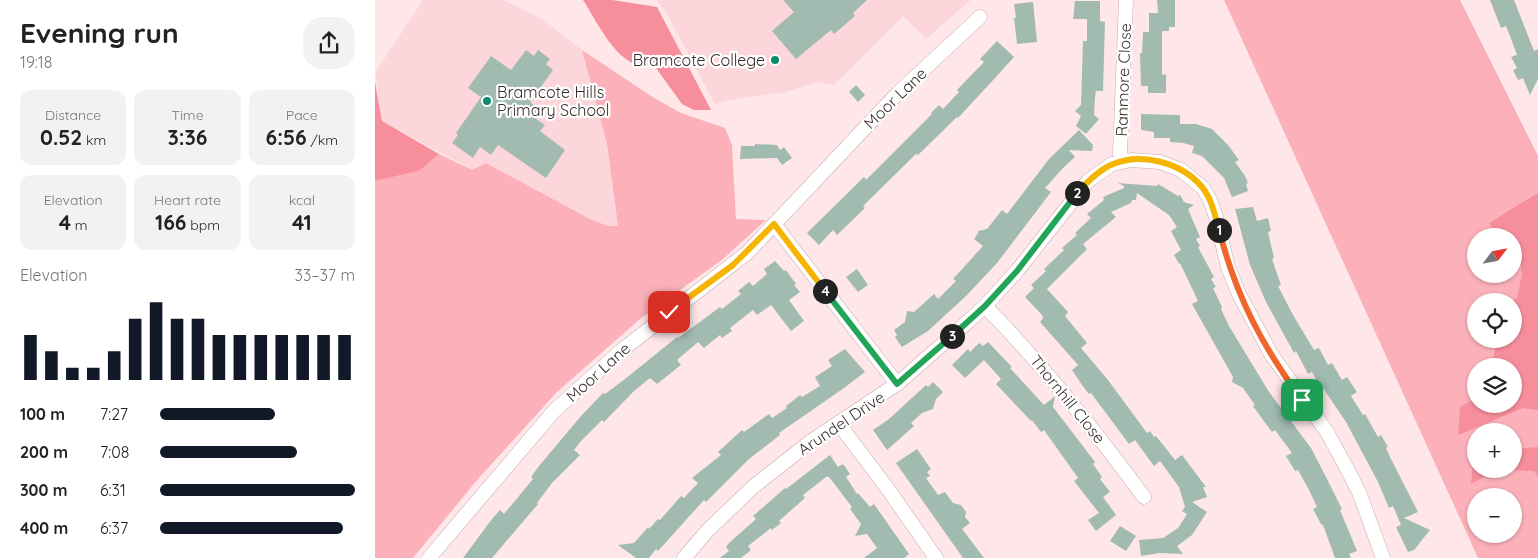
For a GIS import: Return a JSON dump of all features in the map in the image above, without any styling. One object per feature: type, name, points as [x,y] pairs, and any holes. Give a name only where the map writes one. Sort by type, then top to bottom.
[{"type":"street","name":"Ranmore Close","points":[[1122,161],[1120,153],[1126,0]]},
{"type":"street","name":"Moor Lane","points":[[429,558],[529,440],[567,400],[628,345],[733,265],[897,94],[980,17]]},
{"type":"street","points":[[1122,161],[1143,160],[1160,162],[1181,170],[1203,188],[1216,216],[1228,267],[1242,301],[1271,354],[1327,432],[1359,492],[1383,558]]},
{"type":"street","name":"Arundel Drive","points":[[684,558],[708,530],[753,487],[810,442],[897,384],[985,306],[1017,271],[1088,181],[1104,168],[1122,161]]},
{"type":"street","points":[[774,224],[897,384]]},
{"type":"street","name":"Thornhill Close","points":[[985,306],[1025,346],[1087,420],[1144,497]]},
{"type":"street","points":[[838,423],[885,485],[936,558]]},
{"type":"shaded area","name":"Bramcote Hills Primary School","points":[[423,0],[503,0],[542,19],[582,50],[607,144],[618,226],[608,226],[590,219],[486,163],[472,170],[382,121],[375,73]]},
{"type":"shaded area","points":[[583,0],[612,0],[657,7],[711,110],[694,110],[682,104],[653,64],[641,66],[620,55],[603,33]]},
{"type":"shaded area","name":"Bramcote College","points":[[657,0],[971,0],[926,39],[903,16],[834,85],[817,82],[786,92],[729,100],[715,104],[667,14]]},
{"type":"shaded area","points":[[1224,0],[1460,0],[1538,156],[1538,558],[1478,558],[1471,543],[1522,543],[1522,488],[1467,488],[1467,534]]},
{"type":"shaded area","points":[[582,50],[654,98],[681,113],[725,128],[732,145],[736,219],[766,220],[723,259],[640,319],[557,392],[478,479],[413,558],[375,558],[375,181],[419,171],[439,154],[472,170],[486,163],[590,219],[608,226],[618,226],[607,144]]},
{"type":"shaded area","points":[[375,82],[382,121],[439,154],[419,171],[375,181]]},
{"type":"shaded area","points":[[1538,193],[1538,410],[1522,408],[1522,358],[1493,358],[1496,348],[1522,348],[1522,293],[1518,293],[1520,283],[1523,282],[1523,228],[1492,228],[1489,223]]},
{"type":"shaded area","points":[[1467,403],[1467,413],[1511,413],[1487,423],[1467,423],[1467,431],[1458,435],[1460,407]]},
{"type":"shaded area","points":[[1538,447],[1538,477],[1534,471],[1522,471],[1522,448]]},
{"type":"shaded area","points":[[1472,478],[1482,478],[1471,484]]},
{"type":"building","points":[[783,0],[867,0],[853,13],[855,16],[834,34],[831,30],[796,59],[772,31],[794,12]]},
{"type":"building","points":[[1157,0],[1175,0],[1175,27],[1169,27],[1169,31],[1162,31],[1162,75],[1166,74],[1166,93],[1148,93],[1148,86],[1141,86],[1140,53],[1142,53],[1143,32],[1149,32],[1149,13],[1158,13]]},
{"type":"building","points":[[1490,0],[1514,0],[1534,51],[1538,49],[1538,79],[1530,95],[1523,78],[1518,80],[1513,70],[1517,68],[1511,57],[1517,55],[1506,26],[1501,28]]},
{"type":"building","points":[[1075,1],[1100,1],[1100,21],[1105,22],[1103,91],[1096,91],[1095,97],[1094,115],[1099,119],[1086,134],[1076,126],[1081,116],[1075,111],[1081,105],[1083,41],[1087,41],[1087,19],[1073,19]]},
{"type":"building","points":[[1033,2],[1037,42],[1017,44],[1014,4]]},
{"type":"building","points":[[997,41],[1014,57],[958,118],[918,155],[916,154],[863,206],[865,208],[837,235],[833,230],[819,245],[807,233],[864,177],[866,180],[939,105],[943,109],[959,92],[957,90],[984,62],[980,59]]},
{"type":"building","points":[[526,50],[534,56],[538,50],[550,59],[546,64],[553,70],[530,102],[542,111],[536,119],[545,125],[540,131],[565,150],[546,178],[498,145],[491,155],[480,147],[473,158],[452,143],[458,135],[456,133],[481,97],[468,88],[491,56],[511,70]]},
{"type":"building","points":[[856,85],[865,95],[858,102],[849,92]]},
{"type":"building","points":[[1141,114],[1180,115],[1180,124],[1196,124],[1212,129],[1228,145],[1239,160],[1235,162],[1245,176],[1248,183],[1246,184],[1248,191],[1232,197],[1224,178],[1202,156],[1192,153],[1194,146],[1170,142],[1170,138],[1154,138],[1154,132],[1141,130]]},
{"type":"building","points":[[1079,130],[1093,145],[1092,151],[1069,150],[1075,157],[1045,188],[1051,192],[997,263],[966,296],[928,331],[902,347],[895,337],[897,335],[894,330],[905,322],[907,311],[914,312],[934,294],[938,299],[956,281],[953,279],[983,246],[974,239],[978,231],[987,229],[1002,210],[1007,214],[1049,159]]},
{"type":"building","points":[[755,144],[777,145],[780,150],[784,147],[792,158],[782,165],[777,158],[740,159],[741,146],[755,146]]},
{"type":"building","points":[[1118,183],[1157,186],[1158,184],[1178,196],[1180,195],[1184,202],[1194,205],[1188,209],[1200,237],[1196,239],[1200,246],[1198,247],[1214,277],[1211,279],[1216,287],[1213,288],[1222,307],[1221,309],[1229,326],[1269,392],[1311,448],[1342,509],[1340,510],[1357,551],[1349,554],[1351,558],[1335,558],[1323,525],[1313,509],[1317,507],[1309,490],[1298,470],[1295,471],[1286,456],[1292,453],[1275,430],[1272,432],[1253,406],[1255,405],[1243,388],[1232,382],[1233,377],[1192,304],[1198,301],[1180,263],[1174,255],[1181,250],[1171,231],[1177,227],[1169,215],[1137,193],[1136,200],[1132,200],[1131,203],[1111,212],[1116,217],[1083,244],[1087,249],[1047,289],[1068,312],[1065,316],[1087,343],[1081,348],[1108,380],[1147,433],[1150,431],[1154,437],[1156,436],[1175,460],[1182,455],[1206,487],[1203,487],[1207,497],[1192,502],[1207,512],[1192,535],[1177,546],[1183,554],[1160,553],[1141,556],[1139,540],[1163,538],[1178,528],[1187,514],[1182,511],[1185,507],[1179,487],[1160,461],[1154,466],[1135,440],[1129,444],[1091,393],[1089,394],[1082,385],[1072,370],[1078,365],[1040,322],[1043,318],[1042,315],[1025,297],[1034,288],[1031,285],[1046,271],[1044,269],[1064,250],[1062,248],[1077,235],[1075,233],[1091,218],[1087,214],[1104,200],[1103,197],[1124,188],[1124,186]]},
{"type":"building","points":[[1253,207],[1257,221],[1268,218],[1271,231],[1268,232],[1274,258],[1272,259],[1281,285],[1278,286],[1293,315],[1314,350],[1319,348],[1328,365],[1332,363],[1342,380],[1347,377],[1357,392],[1351,396],[1363,415],[1365,414],[1378,437],[1381,435],[1388,447],[1386,448],[1390,457],[1418,512],[1404,518],[1430,530],[1414,550],[1408,552],[1396,527],[1401,525],[1393,506],[1389,508],[1378,482],[1346,422],[1323,388],[1321,389],[1312,372],[1308,374],[1296,351],[1294,353],[1266,302],[1250,265],[1235,209]]},
{"type":"building","points":[[775,261],[784,271],[786,270],[800,292],[789,300],[804,321],[791,331],[771,305],[757,315],[753,310],[730,328],[732,331],[722,338],[720,335],[704,348],[698,342],[677,360],[681,365],[657,384],[650,378],[634,391],[604,422],[602,420],[582,440],[574,450],[580,455],[552,483],[538,504],[492,558],[463,558],[492,519],[500,510],[504,514],[533,479],[531,477],[539,466],[603,393],[605,394],[625,379],[677,337],[720,307],[722,309],[741,294],[738,291],[749,282],[753,286],[767,274],[764,269]]},
{"type":"building","points":[[857,269],[868,285],[858,292],[846,277]]},
{"type":"building","points":[[988,342],[1044,405],[1055,396],[1053,407],[1095,462],[1093,464],[1102,477],[1100,479],[1110,492],[1103,497],[1116,515],[1096,531],[1088,520],[1099,513],[1074,481],[1078,478],[1044,430],[1041,432],[1032,420],[996,384],[1001,379],[984,360],[965,378],[952,365],[968,349],[970,352],[979,343],[983,346]]},
{"type":"building","points":[[845,349],[865,372],[779,433],[780,435],[749,459],[706,502],[704,500],[658,551],[656,549],[649,558],[636,558],[618,545],[634,543],[648,527],[649,529],[658,519],[660,520],[681,496],[684,498],[698,483],[692,478],[721,455],[718,452],[742,430],[744,432],[769,414],[772,418],[787,408],[786,406],[800,395],[802,397],[820,386],[815,377],[832,366],[828,360]]},
{"type":"building","points":[[933,382],[943,392],[936,399],[933,409],[922,413],[911,423],[914,426],[887,450],[873,430],[889,419],[926,385],[928,387]]},
{"type":"building","points":[[917,449],[931,469],[927,472],[930,476],[926,478],[938,495],[945,492],[953,503],[961,505],[966,512],[965,517],[970,523],[962,529],[984,558],[963,558],[896,463]]},
{"type":"building","points":[[830,455],[838,467],[843,464],[850,474],[846,477],[857,494],[870,507],[874,504],[909,554],[904,558],[864,558],[877,548],[867,534],[855,536],[861,524],[850,509],[852,507],[829,477],[826,477],[803,495],[805,498],[779,521],[781,523],[772,530],[771,528],[748,546],[751,550],[741,558],[720,558],[729,551],[726,547],[729,543],[756,519],[753,516],[785,488]]},
{"type":"building","points":[[1120,526],[1136,536],[1126,551],[1110,541]]},
{"type":"place","name":"Bramcote College","points":[[775,60]]},
{"type":"place","name":"Bramcote Hills Primary School","points":[[487,101]]},
{"type":"route","points":[[669,312],[733,265],[774,224],[897,384],[985,306],[1017,271],[1073,198],[1095,174],[1112,164],[1122,161],[1143,160],[1160,162],[1191,176],[1203,188],[1216,216],[1228,267],[1239,294],[1271,354],[1302,400]]}]
